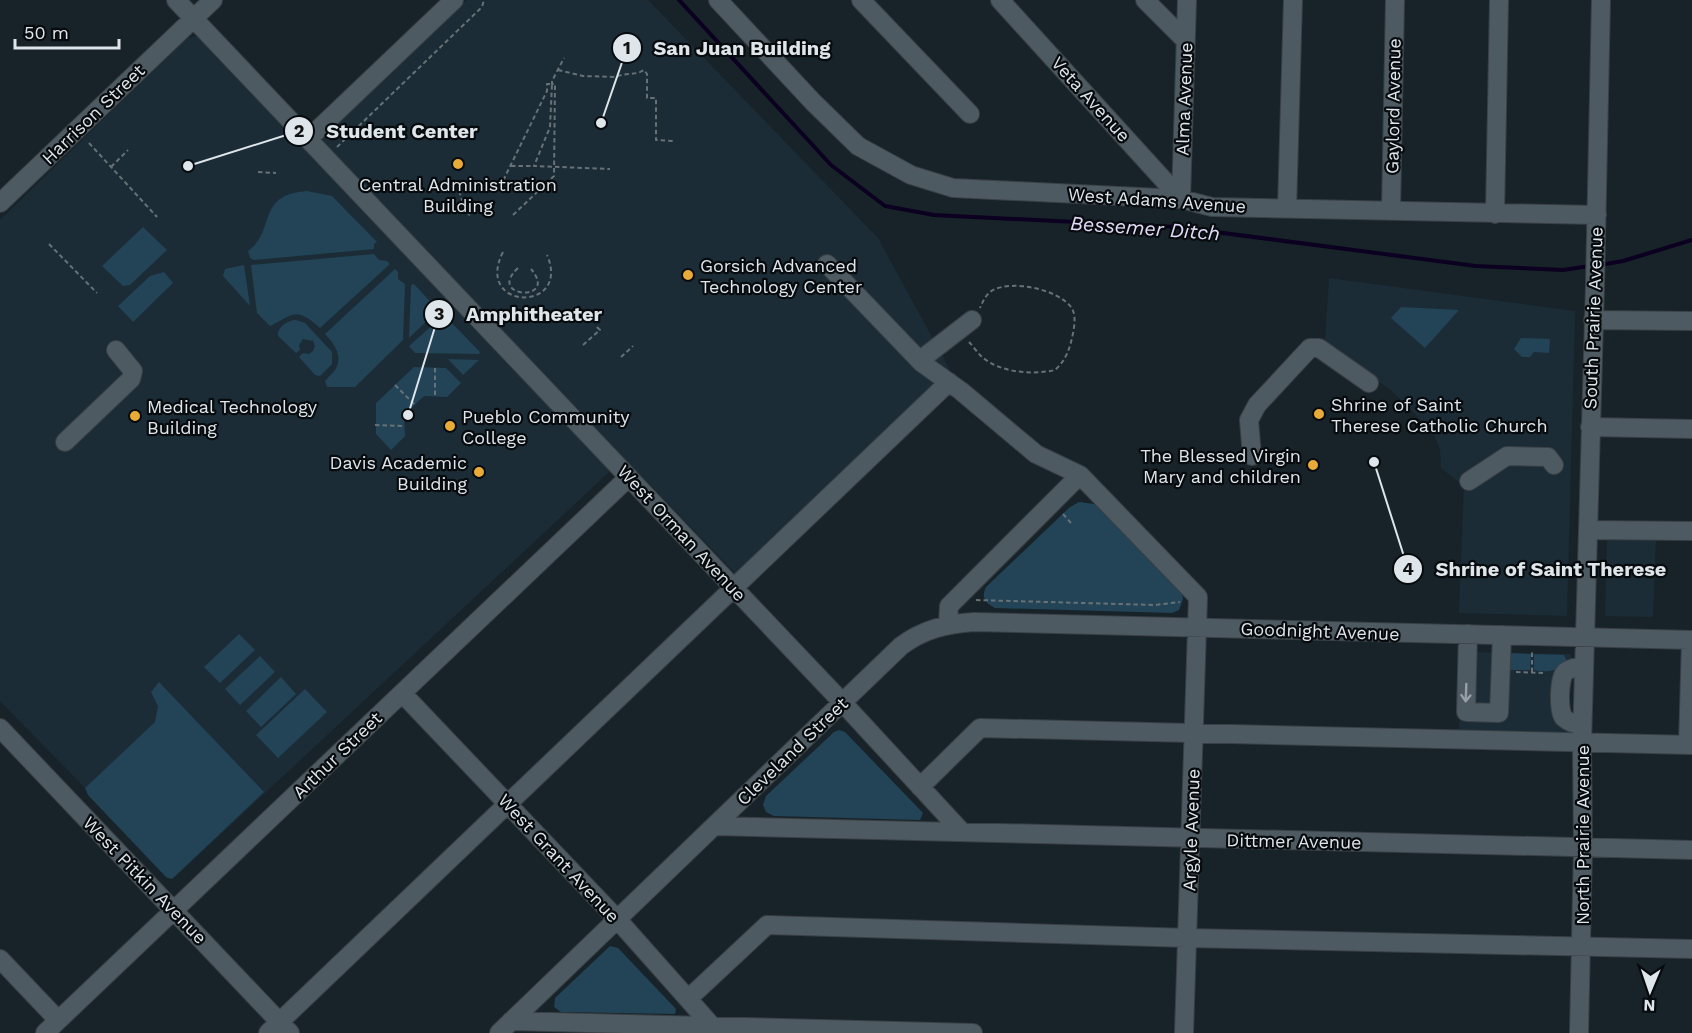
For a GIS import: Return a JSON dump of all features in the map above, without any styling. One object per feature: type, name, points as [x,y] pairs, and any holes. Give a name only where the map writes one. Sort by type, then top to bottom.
[{"type":"street","name":"West Orman Avenue","points":[[176,0],[842,702],[962,832]]},
{"type":"street","name":"Harrison Street","points":[[0,203],[213,0]]},
{"type":"street","points":[[308,139],[454,0]]},
{"type":"street","name":"West Adams Avenue","points":[[718,0],[813,102],[858,146],[911,175],[952,188],[1181,199],[1212,207],[1495,214],[1597,220]]},
{"type":"street","points":[[861,0],[970,114]]},
{"type":"street","name":"Veta Avenue","points":[[1000,0],[1181,199]]},
{"type":"street","points":[[1145,0],[1186,41]]},
{"type":"street","name":"Alma Avenue","points":[[1181,199],[1187,0]]},
{"type":"street","points":[[1287,208],[1293,0]]},
{"type":"street","name":"Gaylord Avenue","points":[[1391,211],[1395,0]]},
{"type":"street","points":[[1495,214],[1499,0]]},
{"type":"street","name":"South Prairie Avenue","points":[[1584,637],[1597,220],[1601,0]]},
{"type":"street","points":[[827,264],[922,363],[955,387],[1036,454],[1080,474],[1198,597],[1197,628]]},
{"type":"street","points":[[1593,320],[1692,321]]},
{"type":"street","points":[[922,363],[928,354],[967,324]]},
{"type":"street","points":[[1252,456],[1249,420],[1257,405],[1310,348],[1319,348],[1369,383]]},
{"type":"street","points":[[65,442],[131,379],[133,371],[116,350]]},
{"type":"street","points":[[279,1029],[508,804],[735,589],[955,387]]},
{"type":"street","points":[[1590,427],[1692,429]]},
{"type":"street","points":[[1469,481],[1507,456],[1548,457],[1554,465]]},
{"type":"street","points":[[948,624],[949,606],[1080,474]]},
{"type":"street","name":"Arthur Street","points":[[45,1033],[629,477]]},
{"type":"street","points":[[1588,530],[1692,531]]},
{"type":"street","name":"Goodnight Avenue","points":[[948,624],[974,622],[1691,640]]},
{"type":"street","name":"Cleveland Street","points":[[505,1027],[842,702],[915,636],[948,624]]},
{"type":"street","name":"Argyle Avenue","points":[[1184,1033],[1197,628]]},
{"type":"street","points":[[1468,634],[1466,712],[1499,713],[1502,635]]},
{"type":"street","name":"North Prairie Avenue","points":[[1579,1033],[1584,637]]},
{"type":"street","points":[[920,787],[980,728],[1194,734],[1582,734],[1690,745],[1691,640]]},
{"type":"street","points":[[1582,734],[1560,712],[1561,679],[1564,673],[1584,666]]},
{"type":"street","name":"West Grant Avenue","points":[[402,693],[617,919],[712,1026]]},
{"type":"street","name":"West Pitkin Avenue","points":[[0,728],[174,911],[279,1029]]},
{"type":"street","name":"Dittmer Avenue","points":[[716,826],[1692,850]]},
{"type":"street","points":[[689,998],[767,925],[1188,938],[1692,949]]},
{"type":"street","points":[[0,959],[58,1020]]},
{"type":"street","points":[[505,1027],[712,1026],[768,1030],[973,1033]]},
{"type":"path","points":[[337,147],[482,7],[484,0]]},
{"type":"path","points":[[534,166],[550,127],[552,84],[564,58]]},
{"type":"path","points":[[558,70],[584,76],[616,77],[637,75],[644,70],[647,74],[647,98],[656,98],[656,140],[674,141]]},
{"type":"path","points":[[500,187],[547,91],[547,84],[552,84]]},
{"type":"path","points":[[513,215],[554,176],[555,84],[552,84]]},
{"type":"path","points":[[89,143],[156,217]]},
{"type":"path","points":[[111,167],[128,150]]},
{"type":"path","points":[[511,166],[610,169]]},
{"type":"path","points":[[258,172],[276,172]]},
{"type":"path","points":[[459,191],[465,209],[471,217]]},
{"type":"path","points":[[49,244],[97,293]]},
{"type":"path","points":[[503,252],[498,262],[498,279],[508,294],[524,298],[534,297],[548,285],[552,276],[552,266],[547,255]]},
{"type":"path","points":[[518,268],[511,276],[511,284],[516,291],[524,294],[532,291],[537,283],[536,274],[531,269]]},
{"type":"path","points":[[1003,286],[1021,286],[1048,292],[1062,299],[1072,308],[1075,319],[1068,354],[1063,364],[1056,370],[1048,372],[1024,372],[992,364],[981,356],[969,341],[967,324],[980,309],[985,297],[991,291],[1003,286]]},
{"type":"path","points":[[583,345],[600,330],[596,326]]},
{"type":"path","points":[[621,357],[633,346]]},
{"type":"path","points":[[435,368],[435,395]]},
{"type":"path","points":[[395,385],[415,405]]},
{"type":"path","points":[[375,424],[404,426]]},
{"type":"path","points":[[955,600],[1155,605],[1198,597]]},
{"type":"path","points":[[1532,651],[1532,672]]},
{"type":"path","points":[[1501,672],[1564,673]]},
{"type":"shaded area","name":"Pueblo Community College","points":[[467,0],[648,0],[878,238],[952,374],[739,577],[633,467],[626,466],[621,461],[175,877],[168,879],[88,795],[85,788],[0,701],[0,220],[187,38],[197,36],[306,151]]},
{"type":"shaded area","points":[[307,191],[332,196],[377,242],[374,244],[374,249],[254,260],[250,258],[248,251],[257,243],[273,206],[280,199],[291,194]]},
{"type":"shaded area","points":[[143,227],[167,250],[130,285],[123,286],[102,266]]},
{"type":"shaded area","points":[[374,254],[379,260],[390,264],[320,328],[305,317],[295,314],[270,326],[257,313],[251,265]]},
{"type":"shaded area","points":[[244,265],[250,306],[223,276],[225,269]]},
{"type":"shaded area","points":[[395,269],[398,272],[398,279],[405,284],[403,340],[355,387],[327,387],[325,381],[338,365],[338,355],[325,334]]},
{"type":"shaded area","points":[[164,272],[173,283],[133,322],[118,306],[150,276]]},
{"type":"shaded area","points":[[1329,278],[1575,311],[1567,616],[1459,613],[1464,486],[1441,468],[1440,450],[1434,434],[1418,417],[1393,392],[1325,342]]},
{"type":"shaded area","points":[[414,284],[438,310],[409,338],[411,285]]},
{"type":"shaded area","points":[[1401,307],[1459,310],[1425,348],[1391,318]]},
{"type":"shaded area","points":[[444,315],[480,352],[479,354],[415,353],[409,346]]},
{"type":"shaded area","points":[[296,320],[305,323],[332,352],[332,364],[320,376],[315,375],[299,357],[303,353],[309,354],[313,351],[315,346],[313,341],[303,339],[299,345],[300,350],[296,353],[278,336],[279,330],[284,325]]},
{"type":"shaded area","points":[[1521,338],[1550,339],[1549,353],[1534,352],[1530,357],[1522,357],[1514,349]]},
{"type":"shaded area","points":[[448,359],[479,360],[463,375]]},
{"type":"shaded area","points":[[414,367],[446,368],[461,383],[447,397],[424,396],[404,415],[405,436],[391,450],[376,434],[376,403]]},
{"type":"shaded area","points":[[1079,502],[1099,507],[1182,594],[1183,599],[1179,610],[1172,613],[995,608],[986,602],[984,594],[986,587],[1070,507]]},
{"type":"shaded area","points":[[1607,536],[1656,536],[1653,617],[1605,616]]},
{"type":"shaded area","points":[[239,634],[255,650],[220,683],[204,667]]},
{"type":"shaded area","points":[[1461,652],[1571,654],[1569,737],[1459,735]]},
{"type":"shaded area","points":[[1508,653],[1531,654],[1530,670],[1509,670]]},
{"type":"shaded area","points":[[1534,654],[1564,655],[1568,663],[1551,671],[1534,670]]},
{"type":"shaded area","points":[[260,656],[275,672],[240,705],[225,689]]},
{"type":"shaded area","points":[[281,677],[296,694],[261,727],[246,711]]},
{"type":"shaded area","points":[[159,682],[264,792],[172,879],[166,877],[88,795],[85,788],[155,722],[158,706],[151,692]]},
{"type":"shaded area","points":[[305,689],[327,712],[278,758],[256,735]]},
{"type":"shaded area","points":[[839,730],[845,732],[923,813],[920,820],[774,816],[766,812],[763,805],[766,796],[834,732]]},
{"type":"shaded area","points":[[610,946],[618,948],[676,1009],[675,1014],[561,1012],[554,1007],[555,998]]},
{"type":"waterway","name":"Bessemer Ditch","points":[[679,0],[831,165],[885,206],[934,215],[1177,227],[1476,266],[1563,270],[1590,266]]},
{"type":"waterway","name":"Bessemer Ditch","points":[[1600,265],[1623,261],[1692,240]]},
{"type":"place","name":"San Juan Building","points":[[601,123]]},
{"type":"place","name":"Central Administration Building","points":[[458,164]]},
{"type":"place","name":"Student Center","points":[[188,166]]},
{"type":"place","name":"Gorsich Advanced Technology Center","points":[[688,275]]},
{"type":"place","name":"Shrine of Saint Therese Catholic Church","points":[[1319,414]]},
{"type":"place","name":"Amphitheater","points":[[408,415]]},
{"type":"place","name":"Medical Technology Building","points":[[135,416]]},
{"type":"place","name":"Pueblo Community College","points":[[450,426]]},
{"type":"place","name":"Shrine of Saint Therese","points":[[1374,462]]},
{"type":"place","name":"The Blessed Virgin Mary and children","points":[[1313,465]]},
{"type":"place","name":"Davis Academic Building","points":[[479,472]]}]
